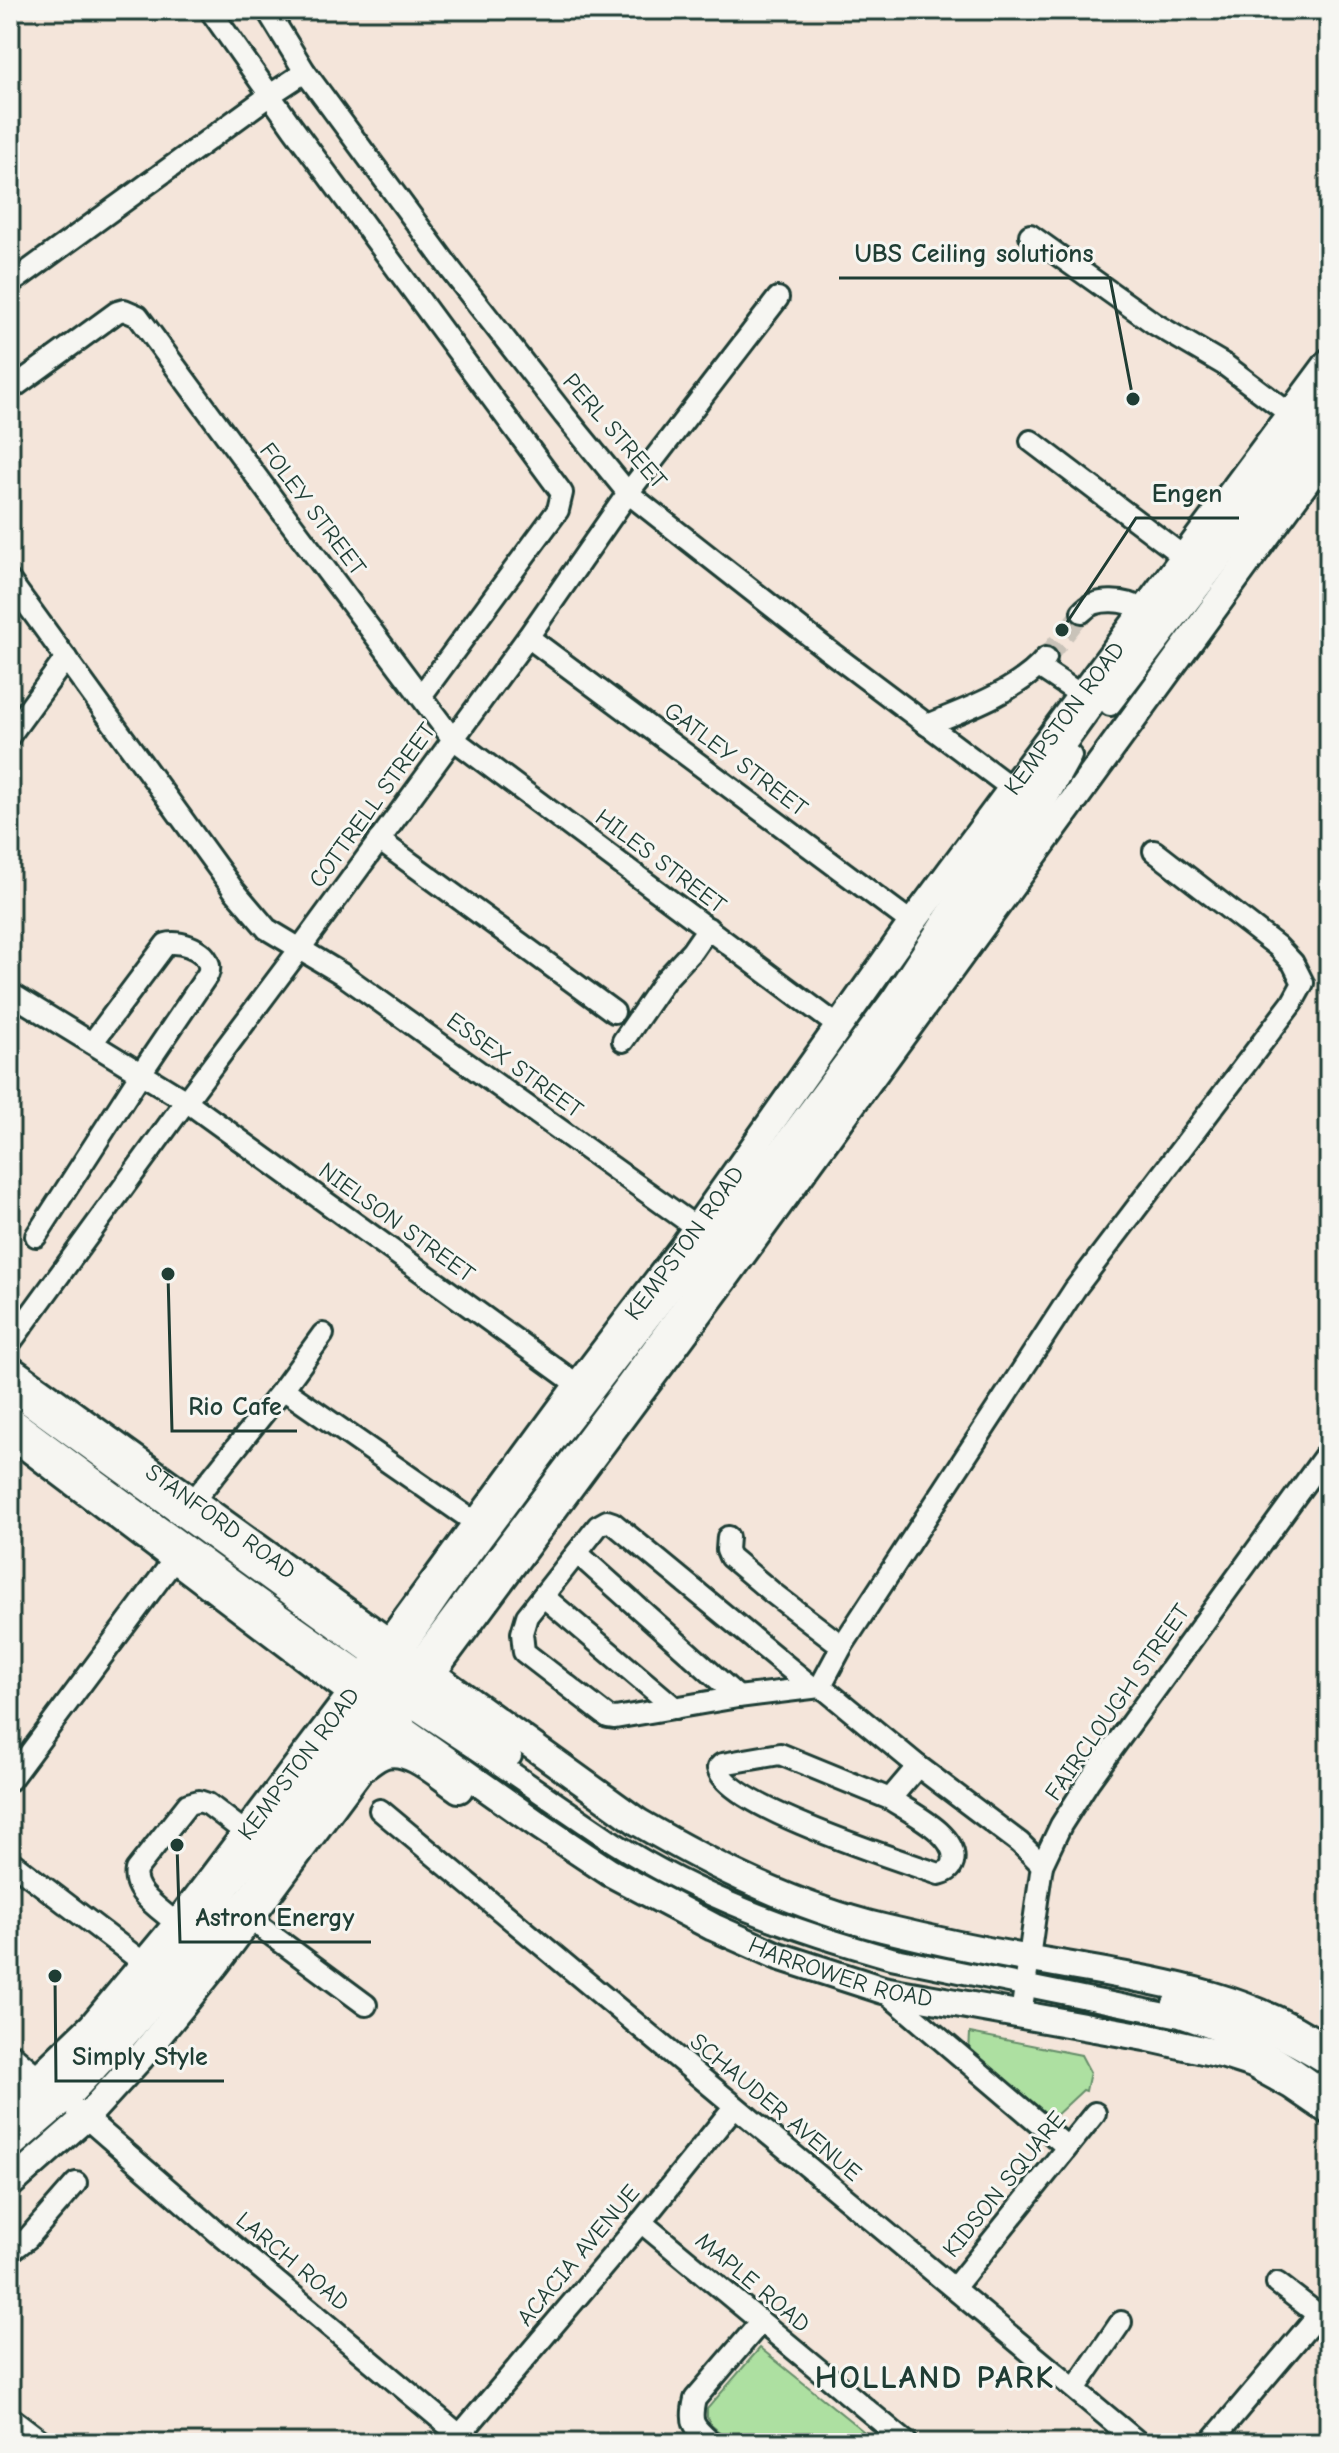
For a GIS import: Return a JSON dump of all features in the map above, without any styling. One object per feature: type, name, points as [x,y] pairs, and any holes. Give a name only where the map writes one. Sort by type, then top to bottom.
[{"type":"main road","name":"KEMPSTON ROAD","points":[[10,2184],[61,2096],[92,2026],[177,1924],[246,1833],[392,1683],[744,1252],[1034,804],[1081,695],[1329,362]]},
{"type":"main road","name":"KEMPSTON ROAD","points":[[10,2099],[61,2096],[140,2058],[250,1919],[361,1769],[392,1683],[476,1523],[697,1228],[912,923],[1034,804],[1329,450]]},
{"type":"main road","name":"STANFORD ROAD","points":[[10,1369],[194,1500],[392,1683]]},
{"type":"main road","points":[[10,1434],[176,1557],[688,1851],[738,1875],[794,1899],[1026,1973],[1124,1976],[1214,1995],[1271,2016],[1329,2051]]},
{"type":"main road","name":"HARROWER ROAD","points":[[392,1683],[540,1826],[609,1872],[713,1927],[778,1956],[883,1990],[1225,2055],[1253,2064],[1329,2111]]},
{"type":"main road","points":[[361,1769],[388,1753],[412,1758],[506,1821],[540,1826]]},
{"type":"street","points":[[210,10],[562,493],[558,510],[421,696]]},
{"type":"street","name":"PERL STREET","points":[[267,10],[305,72],[451,270],[628,493],[825,648],[1034,804]]},
{"type":"street","points":[[10,284],[305,72]]},
{"type":"street","points":[[1030,235],[1155,324],[1225,365],[1290,414]]},
{"type":"street","name":"COTTRELL STREET","points":[[10,1343],[528,637],[628,493],[778,298]]},
{"type":"street","name":"FOLEY STREET","points":[[10,390],[117,312],[133,312],[144,322],[452,738]]},
{"type":"street","points":[[1034,804],[1205,551],[1329,392]]},
{"type":"street","points":[[10,2150],[61,2096],[126,2038],[233,1914],[392,1683],[445,1589],[892,998],[976,870],[1034,804],[1329,419]]},
{"type":"street","points":[[1031,441],[1184,557]]},
{"type":"street","name":"ESSEX STREET","points":[[10,581],[233,889],[267,929],[342,974],[697,1228]]},
{"type":"street","points":[[1082,612],[1087,606],[1100,602],[1118,601],[1137,605],[1144,610]]},
{"type":"street","name":"GATLEY STREET","points":[[528,637],[912,923]]},
{"type":"street","points":[[10,735],[66,658]]},
{"type":"street","points":[[927,725],[1023,679],[1042,662],[1081,695]]},
{"type":"street","name":"HILES STREET","points":[[452,738],[838,1026]]},
{"type":"street","points":[[379,840],[614,1012]]},
{"type":"street","points":[[809,1688],[842,1646],[1075,1289],[1292,1003],[1303,983],[1293,963],[1277,946],[1154,851]]},
{"type":"street","points":[[623,1041],[665,980],[708,928]]},
{"type":"street","points":[[36,1236],[208,974],[210,962],[204,954],[178,942],[166,944],[92,1043]]},
{"type":"street","name":"NIELSON STREET","points":[[10,993],[186,1101],[578,1385]]},
{"type":"street","points":[[194,1500],[323,1334]]},
{"type":"street","points":[[283,1389],[476,1523]]},
{"type":"street","points":[[10,1391],[392,1683],[615,1843],[683,1881],[798,1931],[891,1958],[1026,1973],[1219,2013],[1275,2034],[1329,2065]]},
{"type":"street","points":[[10,1416],[295,1627],[392,1683]]},
{"type":"street","name":"FAIRCLOUGH STREET","points":[[1021,2015],[1042,1865],[1061,1825],[1089,1781],[1329,1450]]},
{"type":"street","points":[[809,1688],[607,1521],[598,1526],[527,1616],[522,1633],[524,1652],[608,1717],[809,1688],[827,1691],[918,1766],[1020,1843],[1042,1865]]},
{"type":"street","points":[[728,1537],[730,1557],[842,1646]]},
{"type":"street","points":[[577,1553],[738,1697]]},
{"type":"street","points":[[10,1780],[176,1557]]},
{"type":"street","points":[[543,1596],[675,1708]]},
{"type":"street","points":[[780,1754],[890,1799],[943,1834],[954,1852],[953,1864],[947,1872],[939,1874],[825,1834],[771,1809],[731,1785],[718,1768],[722,1764],[780,1754]]},
{"type":"street","points":[[890,1799],[918,1766]]},
{"type":"street","points":[[177,1924],[137,1888],[134,1879],[136,1870],[188,1804],[199,1801],[208,1804],[246,1833]]},
{"type":"street","name":"SCHAUDER AVENUE","points":[[380,1810],[1139,2443]]},
{"type":"street","points":[[10,1861],[145,1964]]},
{"type":"street","points":[[250,1919],[366,2005]]},
{"type":"street","points":[[1026,1973],[1180,2017],[1257,2045],[1329,2095]]},
{"type":"street","points":[[883,1990],[1067,2147]]},
{"type":"street","name":"LARCH ROAD","points":[[10,2053],[464,2439]]},
{"type":"street","points":[[10,2128],[61,2096]]},
{"type":"street","name":"ACACIA AVENUE","points":[[464,2439],[734,2107]]},
{"type":"street","name":"KIDSON SQUARE","points":[[954,2288],[1095,2113]]},
{"type":"street","points":[[10,2252],[28,2238],[76,2183]]},
{"type":"street","name":"MAPLE ROAD","points":[[641,2222],[907,2443]]},
{"type":"street","points":[[1210,2443],[1323,2319],[1277,2283]]},
{"type":"street","points":[[1075,2389],[1121,2322]]},
{"type":"street","points":[[712,2443],[695,2428],[692,2411],[695,2399],[760,2323]]},
{"type":"street","points":[[10,2417],[44,2443]]},
{"type":"green space","points":[[970,2033],[1081,2055],[1090,2072],[1086,2091],[1083,2090],[1051,2120],[969,2053]]},
{"type":"green space","points":[[760,2348],[878,2443],[733,2443],[711,2425],[707,2409]]},
{"type":"tunnel","points":[[1046,658],[1082,612]]},
{"type":"place","name":"UBS Ceiling solutions","points":[[1133,399]]},
{"type":"place","name":"Engen","points":[[1062,630]]},
{"type":"place","name":"Rio Cafe","points":[[168,1274]]},
{"type":"place","name":"Astron Energy","points":[[177,1845]]},
{"type":"place","name":"Simply Style","points":[[55,1976]]},
{"type":"district","name":"HOLLAND PARK","points":[[935,2377]]}]
